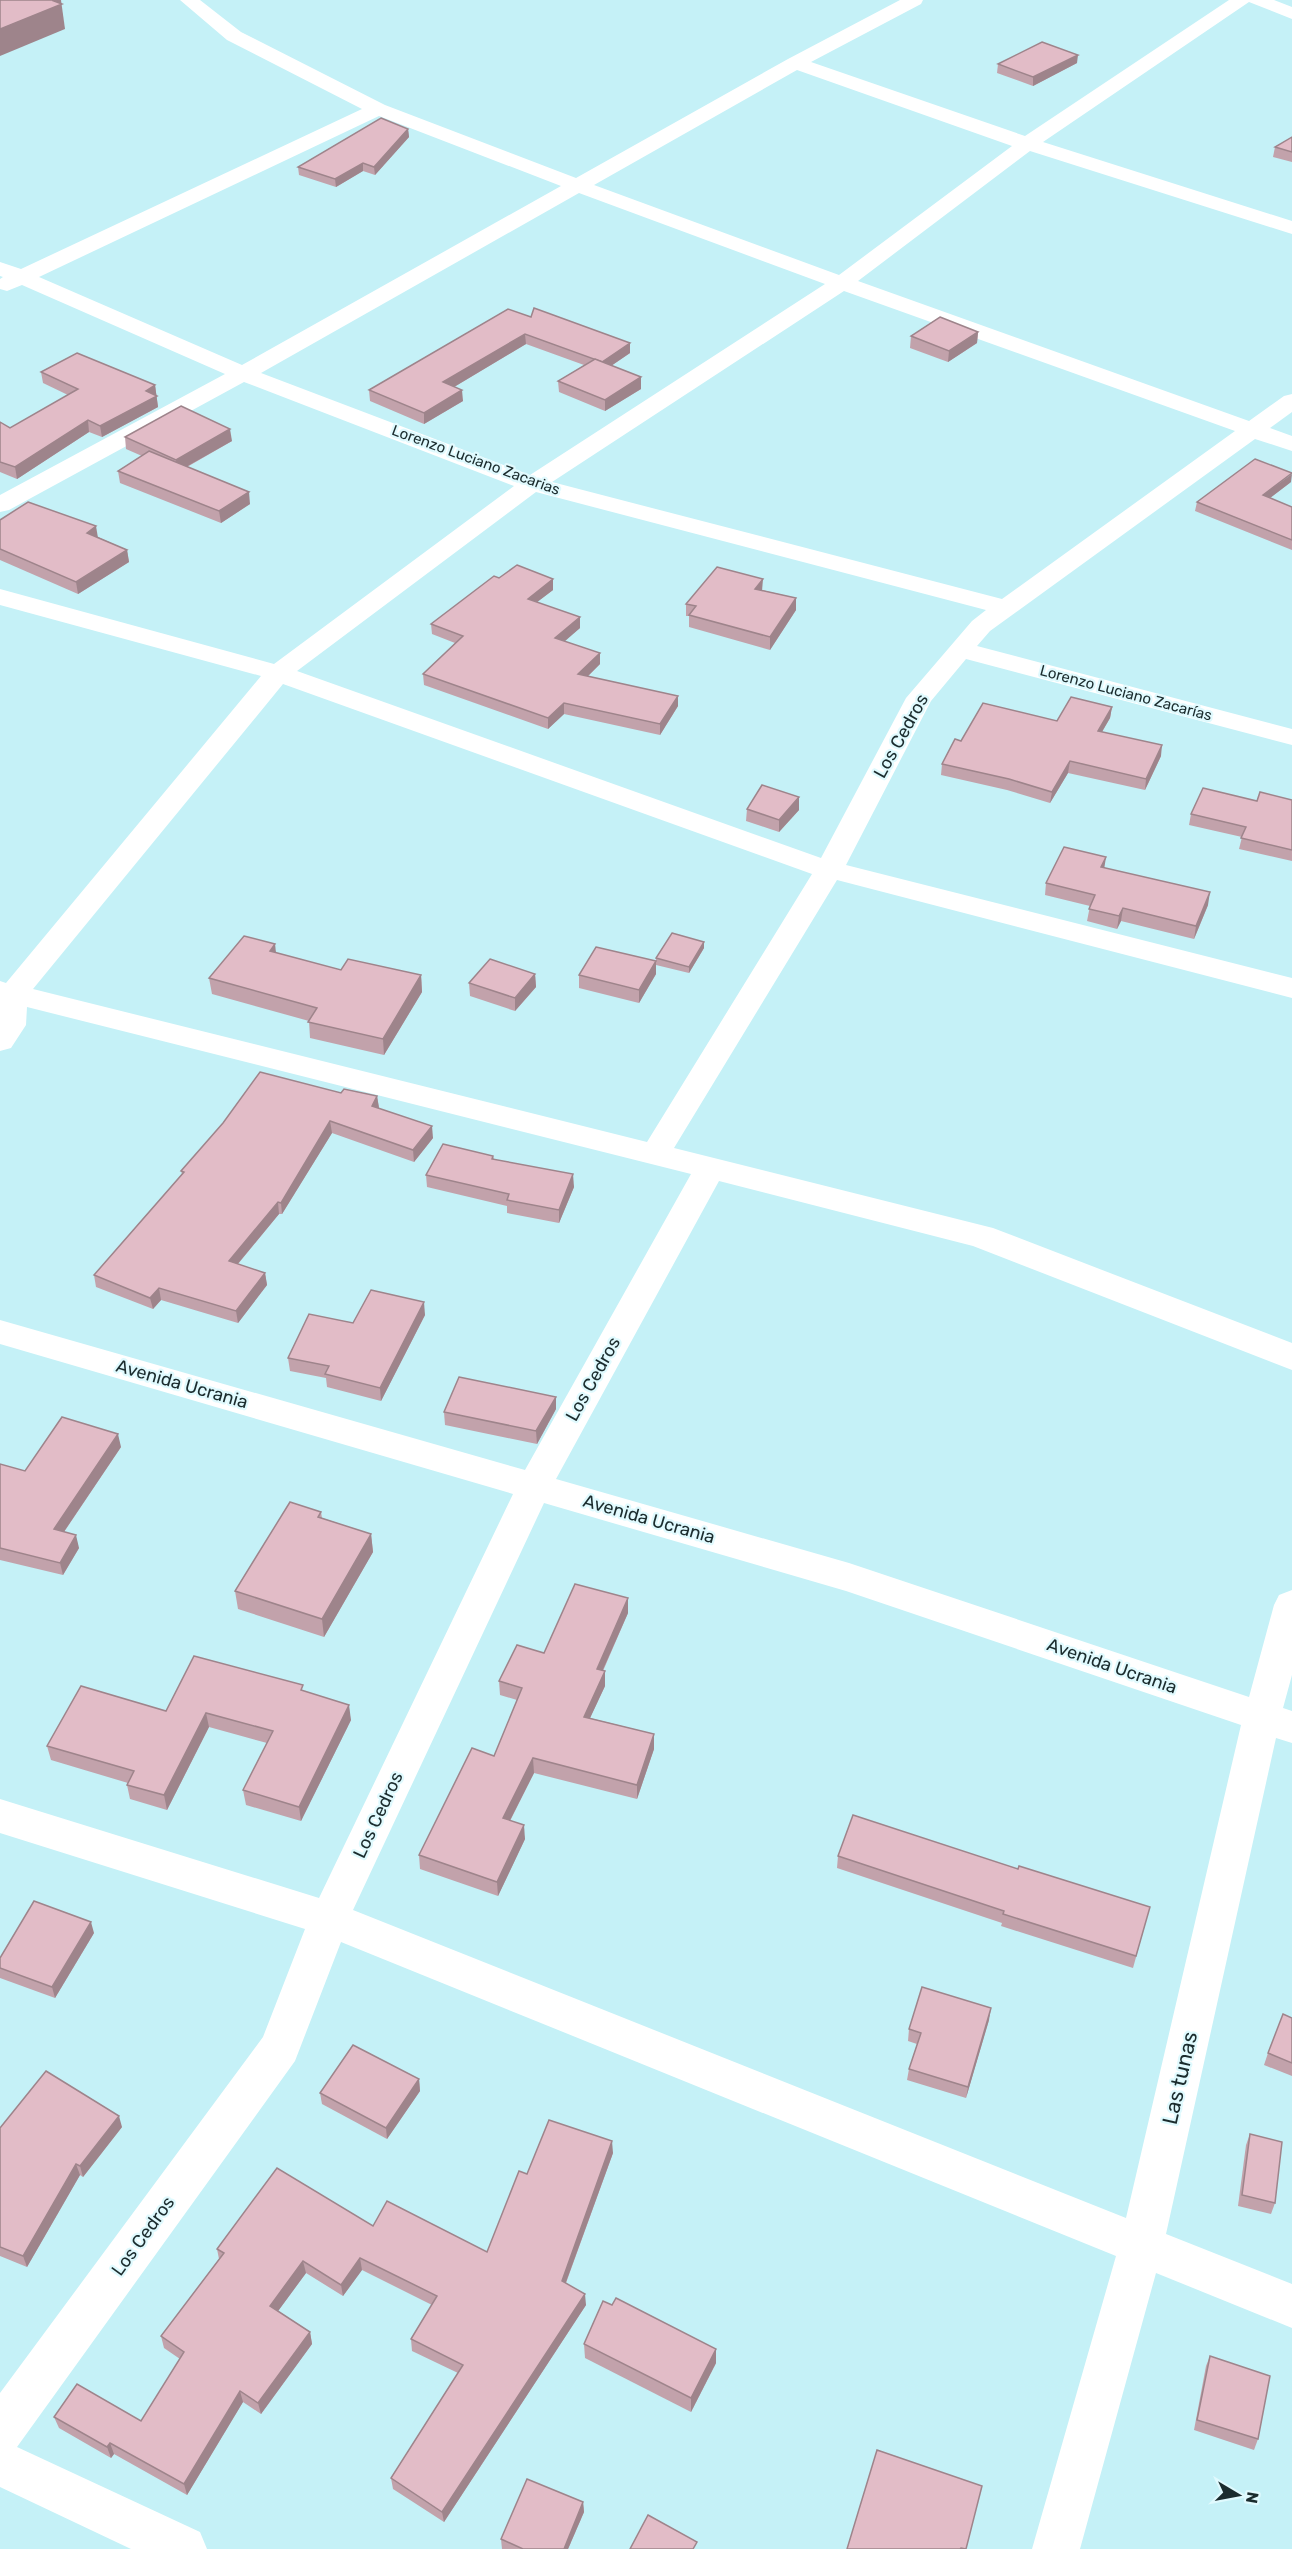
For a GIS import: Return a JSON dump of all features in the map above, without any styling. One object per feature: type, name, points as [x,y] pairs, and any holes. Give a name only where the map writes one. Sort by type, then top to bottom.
[{"type":"street","points":[[189,0],[234,36],[378,109],[842,283],[1292,444]]},
{"type":"street","points":[[0,505],[243,374],[795,63],[914,0]]},
{"type":"street","points":[[4,996],[278,673],[532,484],[842,283],[1027,144],[1241,0]]},
{"type":"street","points":[[1257,0],[1292,13]]},
{"type":"street","points":[[795,63],[1027,144],[1292,228]]},
{"type":"street","points":[[6,278],[378,109]]},
{"type":"street","name":"Lorenzo Luciano Zacarias","points":[[6,278],[243,374],[532,484],[1006,608]]},
{"type":"street","name":"Los Cedros","points":[[655,1154],[829,869],[919,698],[981,626],[1292,401]]},
{"type":"street","points":[[0,597],[278,673],[829,869],[1292,988]]},
{"type":"street","name":"Lorenzo Luciano Zacarías","points":[[961,650],[1287,729]]},
{"type":"street","points":[[0,1041],[11,1026],[4,996]]},
{"type":"street","points":[[4,996],[655,1154],[981,1236],[1292,1357]]},
{"type":"street","name":"Los Cedros","points":[[0,2431],[280,2048],[329,1919],[535,1485],[710,1168]]},
{"type":"street","name":"Avenida Ucrania","points":[[0,1332],[849,1577],[1277,1722]]},
{"type":"street","name":"Las tunas","points":[[1056,2549],[1132,2242],[1277,1722],[1292,1605]]},
{"type":"street","points":[[0,1816],[329,1919],[1292,2306]]},
{"type":"street","points":[[0,2463],[183,2549]]},
{"type":"building","points":[[0,0],[57,0],[54,1],[62,4],[0,29]]},
{"type":"building","points":[[1042,42],[1078,55],[1033,77],[998,64]]},
{"type":"building","points":[[381,118],[408,129],[374,167],[363,163],[335,179],[298,167]]},
{"type":"building","points":[[1292,137],[1292,152],[1275,147]]},
{"type":"building","points":[[534,308],[630,343],[602,362],[525,334],[443,382],[462,390],[424,413],[369,390],[508,309],[531,317]]},
{"type":"building","points":[[940,317],[978,332],[949,351],[911,336]]},
{"type":"building","points":[[77,353],[155,385],[146,391],[157,396],[100,426],[88,420],[15,467],[0,462],[0,422],[10,428],[78,389],[41,372]]},
{"type":"building","points":[[595,359],[641,377],[605,400],[558,381]]},
{"type":"building","points":[[181,406],[230,429],[176,460],[125,437]]},
{"type":"building","points":[[149,451],[249,492],[219,511],[118,471]]},
{"type":"building","points":[[1255,459],[1292,473],[1263,495],[1292,507],[1292,540],[1197,502]]},
{"type":"building","points":[[28,502],[96,526],[87,533],[127,550],[76,582],[0,549],[0,520]]},
{"type":"building","points":[[517,565],[553,579],[528,599],[580,617],[555,638],[600,653],[578,674],[678,696],[660,724],[564,703],[548,718],[423,674],[463,636],[431,624],[494,576],[499,578]]},
{"type":"building","points":[[717,567],[763,579],[755,589],[796,598],[770,637],[689,615],[696,606],[686,604]]},
{"type":"building","points":[[1071,697],[1112,707],[1098,731],[1162,745],[1146,779],[1070,761],[1052,792],[1009,779],[942,764],[955,739],[961,741],[983,703],[1057,721]]},
{"type":"building","points":[[762,785],[799,797],[779,820],[747,809]]},
{"type":"building","points":[[1203,788],[1257,801],[1260,792],[1292,800],[1292,850],[1241,838],[1246,827],[1191,814]]},
{"type":"building","points":[[1064,847],[1106,857],[1101,867],[1210,892],[1196,926],[1123,908],[1119,916],[1089,909],[1095,895],[1046,883]]},
{"type":"building","points":[[672,933],[704,942],[689,967],[656,958]]},
{"type":"building","points":[[244,936],[275,944],[270,951],[341,970],[348,959],[421,975],[383,1039],[308,1022],[317,1008],[209,978]]},
{"type":"building","points":[[596,947],[656,961],[639,990],[579,975]]},
{"type":"building","points":[[490,959],[535,974],[515,998],[469,983]]},
{"type":"building","points":[[260,1072],[341,1093],[344,1089],[377,1096],[372,1106],[432,1126],[413,1150],[330,1121],[281,1203],[278,1202],[229,1261],[265,1273],[236,1311],[159,1288],[150,1298],[94,1275],[184,1172],[181,1171],[223,1123]]},
{"type":"building","points":[[443,1144],[493,1156],[492,1159],[573,1174],[559,1210],[507,1200],[509,1194],[426,1175]]},
{"type":"building","points":[[371,1290],[424,1302],[380,1388],[325,1374],[329,1366],[288,1358],[309,1314],[353,1323]]},
{"type":"building","points":[[459,1377],[556,1397],[536,1431],[444,1412]]},
{"type":"building","points":[[62,1417],[118,1434],[54,1529],[76,1535],[60,1563],[0,1548],[0,1464],[25,1471]]},
{"type":"building","points":[[290,1502],[321,1512],[318,1517],[371,1534],[322,1619],[235,1591]]},
{"type":"building","points":[[575,1584],[628,1598],[597,1669],[605,1671],[584,1717],[654,1734],[637,1785],[533,1758],[503,1818],[524,1825],[497,1882],[419,1855],[472,1748],[494,1756],[522,1688],[499,1681],[517,1645],[544,1653]]},
{"type":"building","points":[[194,1656],[303,1685],[301,1690],[349,1705],[299,1807],[243,1790],[273,1731],[206,1713],[164,1795],[127,1785],[134,1771],[47,1746],[81,1686],[166,1711]]},
{"type":"building","points":[[853,1815],[1018,1869],[1019,1866],[1150,1907],[1136,1956],[1003,1914],[1004,1911],[838,1856]]},
{"type":"building","points":[[34,1901],[91,1922],[52,1987],[0,1968],[0,1958]]},
{"type":"building","points":[[922,1987],[991,2008],[968,2087],[909,2069],[921,2033],[909,2029]]},
{"type":"building","points":[[1283,2014],[1292,2018],[1292,2063],[1268,2053]]},
{"type":"building","points":[[353,2045],[419,2079],[386,2128],[320,2093]]},
{"type":"building","points":[[46,2071],[119,2116],[80,2166],[76,2164],[23,2256],[0,2247],[0,2128]]},
{"type":"building","points":[[549,2120],[612,2141],[562,2281],[585,2294],[442,2512],[391,2478],[463,2365],[411,2339],[437,2296],[360,2258],[341,2285],[303,2261],[270,2306],[310,2332],[258,2403],[240,2391],[184,2484],[110,2443],[107,2447],[54,2417],[77,2384],[141,2421],[184,2352],[161,2336],[224,2253],[217,2249],[277,2168],[373,2226],[387,2201],[487,2252],[519,2171],[527,2174]]},
{"type":"building","points":[[1250,2134],[1282,2142],[1275,2203],[1242,2195]]},
{"type":"building","points":[[616,2298],[716,2349],[691,2398],[584,2344],[603,2301],[612,2305]]},
{"type":"building","points":[[1210,2356],[1270,2376],[1258,2439],[1197,2420]]},
{"type":"building","points":[[877,2450],[982,2486],[966,2549],[847,2549]]},
{"type":"building","points":[[527,2479],[583,2502],[564,2549],[523,2549],[501,2539]]},
{"type":"building","points":[[648,2515],[697,2542],[693,2549],[630,2549]]}]
